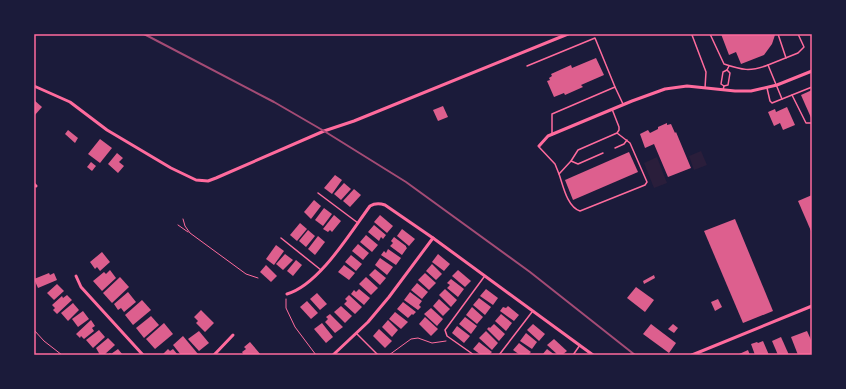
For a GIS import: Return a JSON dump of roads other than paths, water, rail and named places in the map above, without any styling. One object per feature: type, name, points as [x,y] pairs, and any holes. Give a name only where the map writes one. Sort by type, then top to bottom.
[{"type":"street","points":[[34,86],[70,102],[107,130],[171,168],[196,180],[208,181],[324,131],[354,121],[568,34]]},
{"type":"street","points":[[539,146],[548,136],[623,104],[665,89],[687,86],[751,91],[777,85],[812,71]]},
{"type":"street","points":[[287,294],[305,286],[321,270],[370,206],[385,204],[485,275],[593,355]]},
{"type":"street","points":[[333,355],[368,322],[389,297],[433,238]]},
{"type":"street","points":[[76,276],[81,287],[143,355]]},
{"type":"street","points":[[692,355],[812,306]]},
{"type":"street","points":[[214,355],[234,335]]},
{"type":"lane","points":[[710,34],[724,64],[740,70],[760,68],[798,53],[804,47],[798,34]]},
{"type":"lane","points":[[778,34],[786,58]]},
{"type":"lane","points":[[692,35],[706,72],[705,88]]},
{"type":"lane","points":[[527,66],[595,38],[623,104]]},
{"type":"lane","points":[[768,65],[782,99]]},
{"type":"lane","points":[[727,70],[730,73],[728,85],[723,88],[721,84],[723,72],[727,70],[728,66]]},
{"type":"lane","points":[[552,135],[552,114],[615,87]]},
{"type":"lane","points":[[767,88],[771,102],[812,87]]},
{"type":"lane","points":[[792,95],[806,123],[812,123]]},
{"type":"lane","points":[[559,174],[571,161],[578,150],[617,133],[619,127],[612,109]]},
{"type":"lane","points":[[539,146],[555,164],[572,205],[576,210],[580,211],[637,189],[645,185],[647,182],[630,143],[617,133]]},
{"type":"lane","points":[[615,148],[624,144],[627,140]]},
{"type":"lane","points":[[571,161],[578,164],[602,153]]},
{"type":"lane","points":[[318,193],[358,223]]},
{"type":"lane","points":[[281,238],[321,270]]},
{"type":"lane","points":[[474,355],[446,334],[446,327],[485,275]]},
{"type":"lane","points":[[499,355],[533,311]]},
{"type":"lane","points":[[356,333],[378,355]]},
{"type":"lane","points":[[573,355],[580,346]]},
{"type":"railway","points":[[144,34],[274,102],[406,182],[530,272],[635,355]]}]
